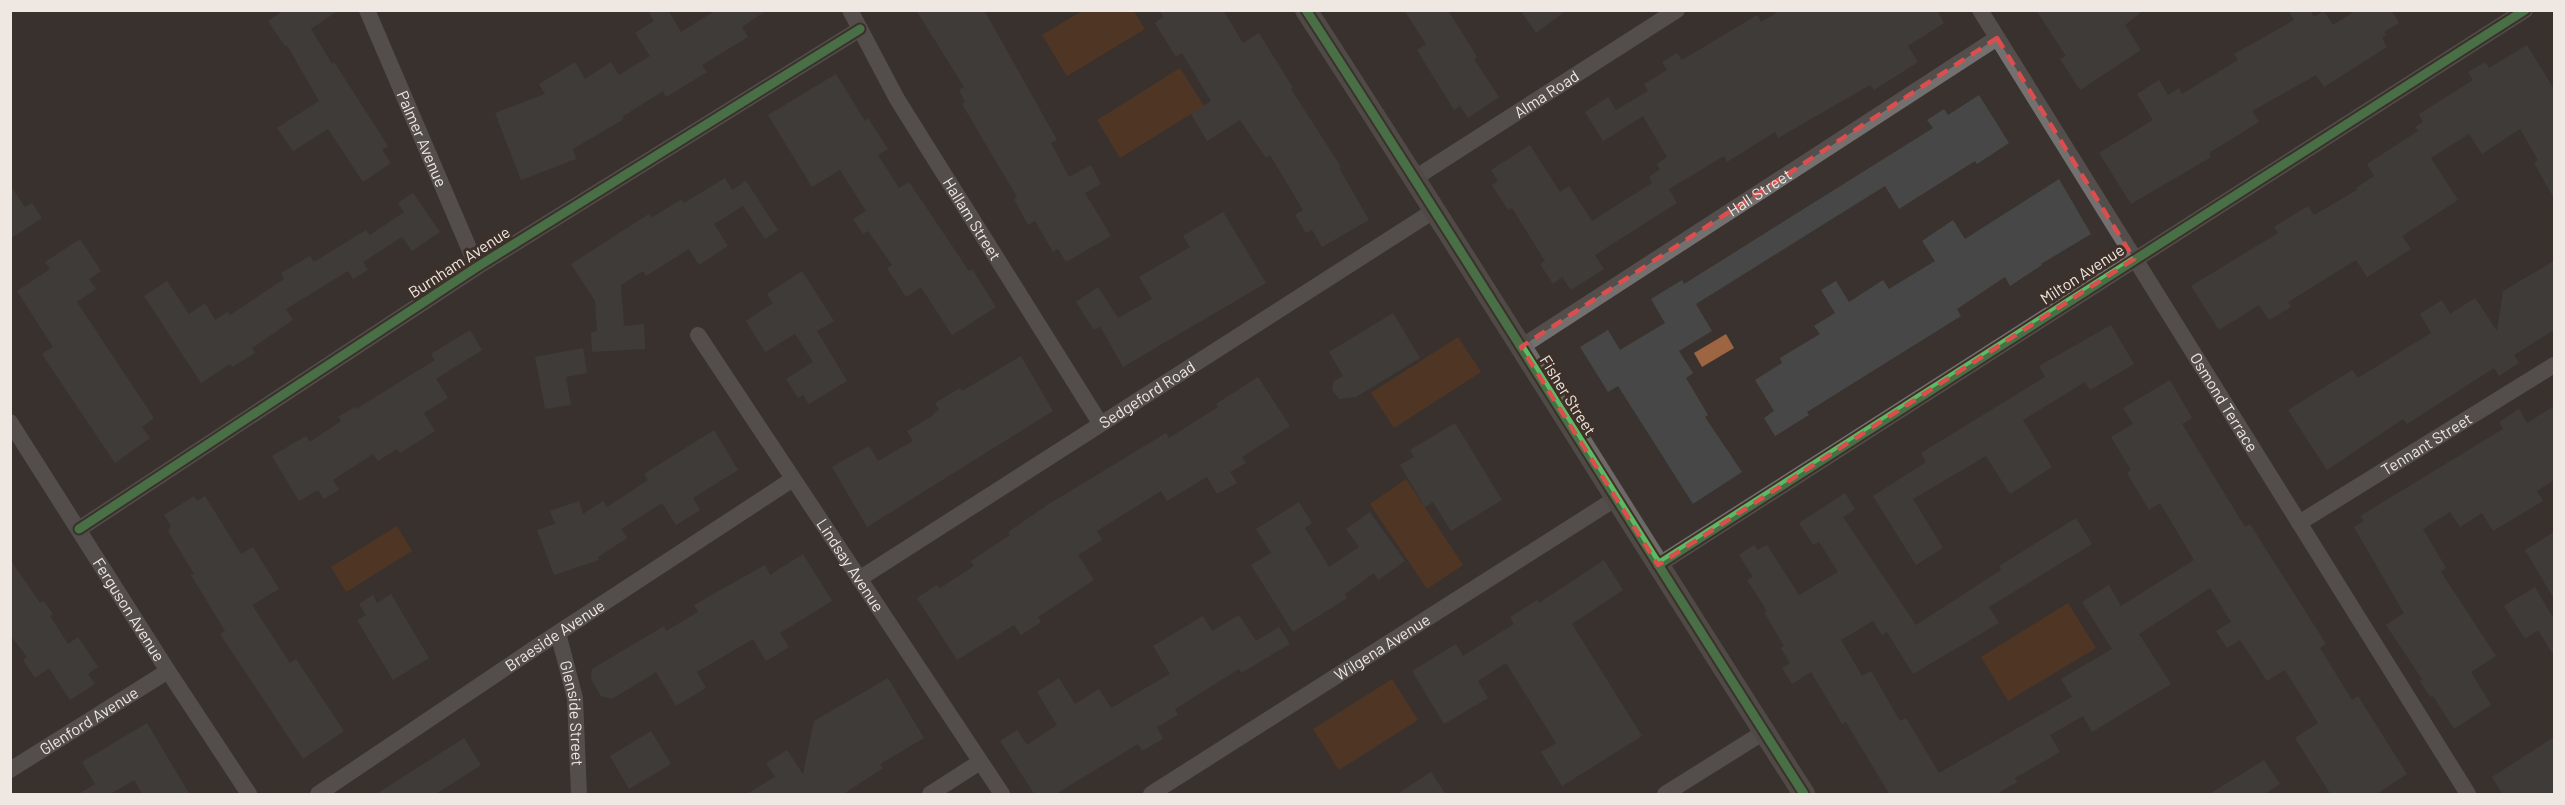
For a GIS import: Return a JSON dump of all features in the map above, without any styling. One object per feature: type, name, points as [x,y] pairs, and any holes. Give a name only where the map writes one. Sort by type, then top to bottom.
[{"type":"street","name":"Palmer Avenue","points":[[367,10],[477,267]]},
{"type":"street","name":"Hallam Street","points":[[850,10],[897,99],[1100,423]]},
{"type":"street","name":"Fisher Street","points":[[1306,10],[1415,178],[1615,499],[1804,795]]},
{"type":"street","name":"Alma Road","points":[[1415,178],[1677,10]]},
{"type":"street","name":"Osmond Terrace","points":[[1980,10],[2468,795]]},
{"type":"street","name":"Milton Avenue","points":[[1658,565],[2524,10]]},
{"type":"street","name":"Burnham Avenue","points":[[79,529],[477,267],[860,29]]},
{"type":"street","name":"Hall Street","points":[[1521,347],[1997,38]]},
{"type":"street","name":"Sedgeford Road","points":[[859,579],[1435,210]]},
{"type":"street","name":"Lindsay Avenue","points":[[698,335],[1002,795]]},
{"type":"street","name":"Tennant Street","points":[[2299,524],[2554,365]]},
{"type":"street","name":"Ferguson Avenue","points":[[10,422],[249,795]]},
{"type":"street","name":"Braeside Avenue","points":[[318,795],[558,633],[793,479]]},
{"type":"street","name":"Wilgena Avenue","points":[[1151,795],[1615,499]]},
{"type":"street","name":"Glenside Street","points":[[558,633],[575,698],[579,795]]},
{"type":"street","name":"Glenford Avenue","points":[[10,770],[168,671]]},
{"type":"street","points":[[1665,795],[1764,732]]},
{"type":"street","points":[[930,795],[980,762]]},
{"type":"highlighted area","points":[[1997,38],[2134,259],[1658,565],[1521,347]]},
{"type":"shaded area","points":[[1082,11],[1134,11],[1145,29],[1067,76],[1042,35]]},
{"type":"shaded area","points":[[1180,68],[1204,106],[1120,158],[1097,120]]},
{"type":"shaded area","points":[[1726,334],[1734,348],[1702,367],[1694,353]]},
{"type":"shaded area","points":[[1458,337],[1481,372],[1394,428],[1371,393]]},
{"type":"shaded area","points":[[1406,479],[1463,565],[1427,589],[1370,504]]},
{"type":"shaded area","points":[[397,526],[412,551],[346,592],[331,567]]},
{"type":"shaded area","points":[[2068,603],[2096,648],[2008,701],[1981,657]]},
{"type":"shaded area","points":[[1392,679],[1418,720],[1339,770],[1313,729]]},
{"type":"building","points":[[284,10],[339,10],[311,29],[388,146],[382,150],[391,163],[363,182],[328,129],[293,151],[277,128],[319,101],[287,45],[285,46],[268,21]]},
{"type":"building","points":[[648,10],[668,10],[681,32],[716,10],[767,10],[742,27],[748,37],[702,65],[707,72],[666,97],[663,91],[622,117],[624,119],[573,149],[576,159],[521,180],[495,113],[545,94],[539,84],[575,62],[585,79],[611,62],[619,75],[650,56],[635,33],[654,21]]},
{"type":"building","points":[[916,10],[984,10],[1057,140],[1051,143],[1069,177],[1091,165],[1101,184],[1085,193],[1111,236],[1066,262],[1058,249],[1053,252],[1035,221],[1028,225],[1014,199],[1017,197],[962,104],[965,102],[959,90],[964,87]]},
{"type":"building","points":[[1159,10],[1223,10],[1243,43],[1259,33],[1293,88],[1291,89],[1341,167],[1339,168],[1369,220],[1322,247],[1312,230],[1306,233],[1295,215],[1303,210],[1270,155],[1266,158],[1240,120],[1207,141],[1191,114],[1211,101],[1182,53],[1176,57],[1155,23],[1163,17]]},
{"type":"building","points":[[1404,10],[1448,10],[1477,57],[1474,59],[1499,97],[1468,118],[1460,106],[1454,110],[1417,50],[1426,44]]},
{"type":"building","points":[[1520,10],[1567,10],[1536,33]]},
{"type":"building","points":[[1781,10],[1937,10],[1944,23],[1908,46],[1918,62],[1874,90],[1870,85],[1778,138],[1775,132],[1727,162],[1724,156],[1669,189],[1677,203],[1595,255],[1604,269],[1571,290],[1562,277],[1553,284],[1540,264],[1545,261],[1512,208],[1508,210],[1492,185],[1498,181],[1491,170],[1530,145],[1560,192],[1569,186],[1592,221],[1652,183],[1649,177],[1660,169],[1657,164],[1667,157],[1643,116],[1603,141],[1585,112],[1608,97],[1616,110],[1648,91],[1644,84],[1667,70],[1662,62],[1677,53],[1682,60],[1757,15],[1761,22]]},
{"type":"building","points":[[2036,10],[2144,10],[2125,25],[2141,50],[2080,90],[2060,59],[2066,56]]},
{"type":"building","points":[[2288,10],[2310,10],[2314,17],[2324,11],[2333,25],[2356,10],[2391,10],[2399,23],[2384,32],[2386,35],[2382,38],[2387,47],[2324,87],[2316,75],[2252,111],[2259,122],[2209,153],[2211,157],[2131,204],[2099,153],[2153,120],[2137,94],[2159,80],[2168,95],[2179,88],[2182,94],[2238,60],[2234,54],[2294,20]]},
{"type":"building","points":[[2527,45],[2554,89],[2554,198],[2534,163],[2538,160],[2520,129],[2482,154],[2469,134],[2431,158],[2458,200],[2402,236],[2411,249],[2367,277],[2356,260],[2288,302],[2291,307],[2269,320],[2259,305],[2219,330],[2191,286],[2278,233],[2274,227],[2308,206],[2314,215],[2357,190],[2356,188],[2374,176],[2367,164],[2418,131],[2415,127],[2423,122],[2419,114],[2473,80],[2468,72],[2485,62],[2489,68]]},
{"type":"building","points":[[836,74],[865,121],[868,118],[888,149],[878,155],[899,188],[909,182],[969,271],[972,269],[996,307],[952,335],[921,287],[906,297],[887,268],[892,265],[868,231],[863,234],[853,219],[866,211],[840,170],[812,187],[768,115]]},
{"type":"building","points":[[1979,95],[2009,143],[1977,164],[1975,161],[1899,209],[1885,186],[1696,304],[1712,331],[1679,351],[1693,373],[1686,378],[1708,415],[1705,417],[1742,472],[1693,504],[1618,386],[1608,392],[1580,347],[1608,330],[1620,350],[1665,323],[1651,299],[1682,280],[1684,284],[1933,128],[1927,120],[1944,109],[1948,115]]},
{"type":"building","points":[[725,178],[732,190],[746,181],[778,230],[765,239],[743,206],[714,224],[728,246],[699,265],[689,249],[646,276],[643,271],[621,285],[624,326],[644,324],[645,349],[592,352],[591,333],[597,331],[595,301],[571,264],[649,214],[651,218],[682,199],[684,203]]},
{"type":"building","points":[[2059,179],[2091,234],[2010,286],[2005,277],[1957,309],[1961,316],[1807,412],[1809,415],[1775,436],[1764,418],[1774,411],[1755,380],[1782,363],[1780,358],[1820,334],[1814,326],[1835,313],[1821,290],[1836,281],[1849,302],[1883,280],[1889,289],[1935,261],[1922,241],[1953,220],[1965,239]]},
{"type":"building","points":[[10,185],[25,207],[32,203],[42,218],[10,239]]},
{"type":"building","points":[[413,193],[440,232],[412,251],[402,237],[363,262],[368,270],[353,279],[348,271],[286,309],[293,320],[252,348],[255,353],[232,367],[230,364],[201,383],[144,296],[167,281],[189,314],[205,303],[215,320],[228,312],[230,315],[284,279],[281,273],[310,256],[314,262],[366,230],[370,235],[404,212],[398,203]]},
{"type":"building","points":[[1223,212],[1266,283],[1123,367],[1100,326],[1094,330],[1076,302],[1098,287],[1118,318],[1152,299],[1139,277],[1190,247],[1183,236]]},
{"type":"building","points":[[80,239],[101,271],[89,279],[96,289],[77,302],[154,418],[142,427],[150,438],[115,463],[42,354],[53,347],[17,291],[50,269],[45,262]]},
{"type":"building","points":[[2554,261],[2554,330],[2514,355],[2519,363],[2499,376],[2494,368],[2407,424],[2403,419],[2327,470],[2288,410],[2352,370],[2358,378],[2431,333],[2420,314],[2442,300],[2450,314],[2475,298],[2497,331],[2503,291]]},
{"type":"building","points":[[802,271],[834,321],[817,331],[847,381],[809,404],[803,395],[798,398],[786,379],[813,362],[795,334],[765,352],[746,321],[773,303],[767,294]]},
{"type":"building","points":[[1393,313],[1420,358],[1356,397],[1339,399],[1332,390],[1334,381],[1343,376],[1329,352]]},
{"type":"building","points":[[2111,325],[2134,364],[2090,390],[2085,382],[2023,420],[2052,467],[2010,494],[1986,456],[1913,499],[1943,548],[1916,565],[1873,496],[1926,462],[1921,453],[2045,377],[2039,366]]},
{"type":"building","points":[[470,330],[482,350],[436,379],[448,398],[424,413],[435,431],[400,453],[397,449],[378,461],[373,454],[333,480],[339,490],[324,499],[318,490],[299,501],[272,456],[306,436],[310,442],[341,421],[338,417],[355,407],[356,409],[435,360],[431,354]]},
{"type":"building","points":[[583,348],[587,373],[566,377],[571,405],[545,409],[535,357]]},
{"type":"building","points":[[1021,356],[1053,411],[867,527],[832,467],[869,446],[878,461],[913,441],[907,431],[939,410],[935,403],[960,388],[962,391]]},
{"type":"building","points":[[1258,377],[1290,426],[1242,457],[1246,463],[1230,472],[1237,483],[1217,494],[1207,477],[1167,501],[1161,491],[1097,531],[1102,540],[1078,555],[1094,580],[1038,617],[1041,622],[1021,635],[1014,625],[957,660],[917,598],[937,585],[940,588],[974,566],[971,561],[1010,535],[1008,532],[1049,504],[1166,433],[1169,438],[1218,407],[1216,404]]},
{"type":"building","points":[[2170,380],[2192,418],[2182,424],[2245,527],[2250,524],[2326,644],[2320,648],[2352,700],[2358,696],[2407,774],[2375,795],[2331,795],[2295,738],[2318,723],[2285,670],[2267,681],[2240,640],[2227,648],[2216,631],[2231,622],[2210,588],[2139,634],[2171,684],[2092,732],[2083,716],[2050,735],[2060,752],[2015,778],[2017,782],[1995,795],[1890,795],[1846,722],[1842,724],[1811,672],[1792,684],[1782,668],[1790,663],[1781,648],[1784,646],[1764,612],[1767,611],[1747,580],[1753,577],[1739,555],[1754,545],[1758,550],[1767,545],[1799,595],[1838,572],[1819,542],[1813,545],[1799,523],[1845,493],[1855,509],[1843,517],[1916,625],[2001,570],[1999,566],[2076,518],[2092,544],[1989,607],[1999,623],[1913,674],[1887,632],[1882,635],[1873,621],[1841,640],[1862,676],[1871,671],[1900,721],[1906,718],[1939,773],[2072,697],[2061,679],[2112,649],[2082,602],[2109,585],[2121,606],[2194,560],[2160,503],[2149,510],[2127,473],[2131,470],[2111,437],[2133,424],[2123,408]]},
{"type":"building","points":[[2554,406],[2554,480],[2537,491],[2543,501],[2493,531],[2482,513],[2460,527],[2450,512],[2423,529],[2446,568],[2441,572],[2496,656],[2471,672],[2491,705],[2454,729],[2433,696],[2430,697],[2420,681],[2422,679],[2386,625],[2404,613],[2354,527],[2364,521],[2360,516],[2503,429],[2499,422],[2519,409],[2527,423]]},
{"type":"building","points":[[1455,423],[1502,500],[1451,531],[1433,502],[1425,507],[1400,465],[1414,457],[1410,450]]},
{"type":"building","points":[[714,430],[738,470],[693,498],[700,510],[676,525],[662,503],[621,529],[627,538],[598,557],[599,560],[554,575],[537,530],[555,524],[550,511],[579,501],[583,514],[603,501],[607,507],[648,480],[644,474]]},
{"type":"building","points":[[194,496],[197,501],[205,496],[241,554],[253,547],[279,589],[252,605],[290,663],[296,659],[344,731],[303,759],[220,634],[225,631],[191,575],[194,574],[168,531],[171,526],[164,515]]},
{"type":"building","points":[[1299,502],[1312,523],[1305,528],[1329,567],[1359,547],[1346,529],[1370,512],[1405,561],[1378,580],[1374,573],[1345,594],[1347,598],[1293,632],[1251,565],[1271,553],[1256,529]]},
{"type":"building","points":[[2554,532],[2554,599],[2525,550]]},
{"type":"building","points":[[803,554],[832,601],[780,633],[789,647],[766,661],[753,639],[697,672],[706,688],[676,706],[656,672],[612,699],[601,696],[591,679],[592,669],[664,626],[666,631],[698,612],[694,605],[765,565],[770,575]]},
{"type":"building","points":[[10,559],[40,603],[44,601],[53,614],[50,616],[68,644],[78,637],[98,667],[88,674],[95,684],[70,700],[49,668],[35,678],[23,660],[27,657],[10,635]]},
{"type":"building","points":[[1604,560],[1623,590],[1572,624],[1642,736],[1562,786],[1541,752],[1556,743],[1506,663],[1478,681],[1488,698],[1444,724],[1412,671],[1456,644],[1463,656],[1514,624],[1510,617],[1537,600],[1539,603]]},
{"type":"building","points":[[2535,587],[2554,619],[2554,656],[2538,630],[2525,639],[2504,606]]},
{"type":"building","points":[[391,594],[429,658],[393,680],[357,620],[366,615],[359,604],[373,595],[377,603]]},
{"type":"building","points":[[1239,615],[1256,641],[1279,627],[1290,644],[1241,673],[1239,669],[1175,709],[1178,715],[1157,727],[1163,739],[1142,751],[1138,744],[1054,795],[1035,795],[1000,741],[1017,730],[1027,745],[1057,725],[1037,692],[1059,678],[1075,704],[1099,689],[1111,708],[1170,674],[1153,646],[1203,616],[1212,631]]},
{"type":"building","points":[[888,678],[924,738],[880,764],[883,768],[842,795],[745,795],[775,777],[766,763],[787,750],[803,774],[814,721]]},
{"type":"building","points":[[147,723],[190,795],[143,795],[134,780],[109,795],[77,795],[95,784],[82,762]]},
{"type":"building","points":[[651,731],[671,764],[629,789],[610,756]]},
{"type":"building","points":[[2554,737],[2554,795],[2503,795],[2492,777]]},
{"type":"building","points":[[464,738],[481,765],[434,795],[375,795]]},
{"type":"building","points":[[2264,760],[2280,784],[2263,795],[2208,795]]},
{"type":"building","points":[[1431,772],[1446,795],[1396,795]]},
{"type":"cycle path","points":[[1306,10],[1804,794]]},
{"type":"cycle path","points":[[1658,565],[2525,10]]},
{"type":"cycle path","points":[[79,529],[477,267],[860,29]]}]
